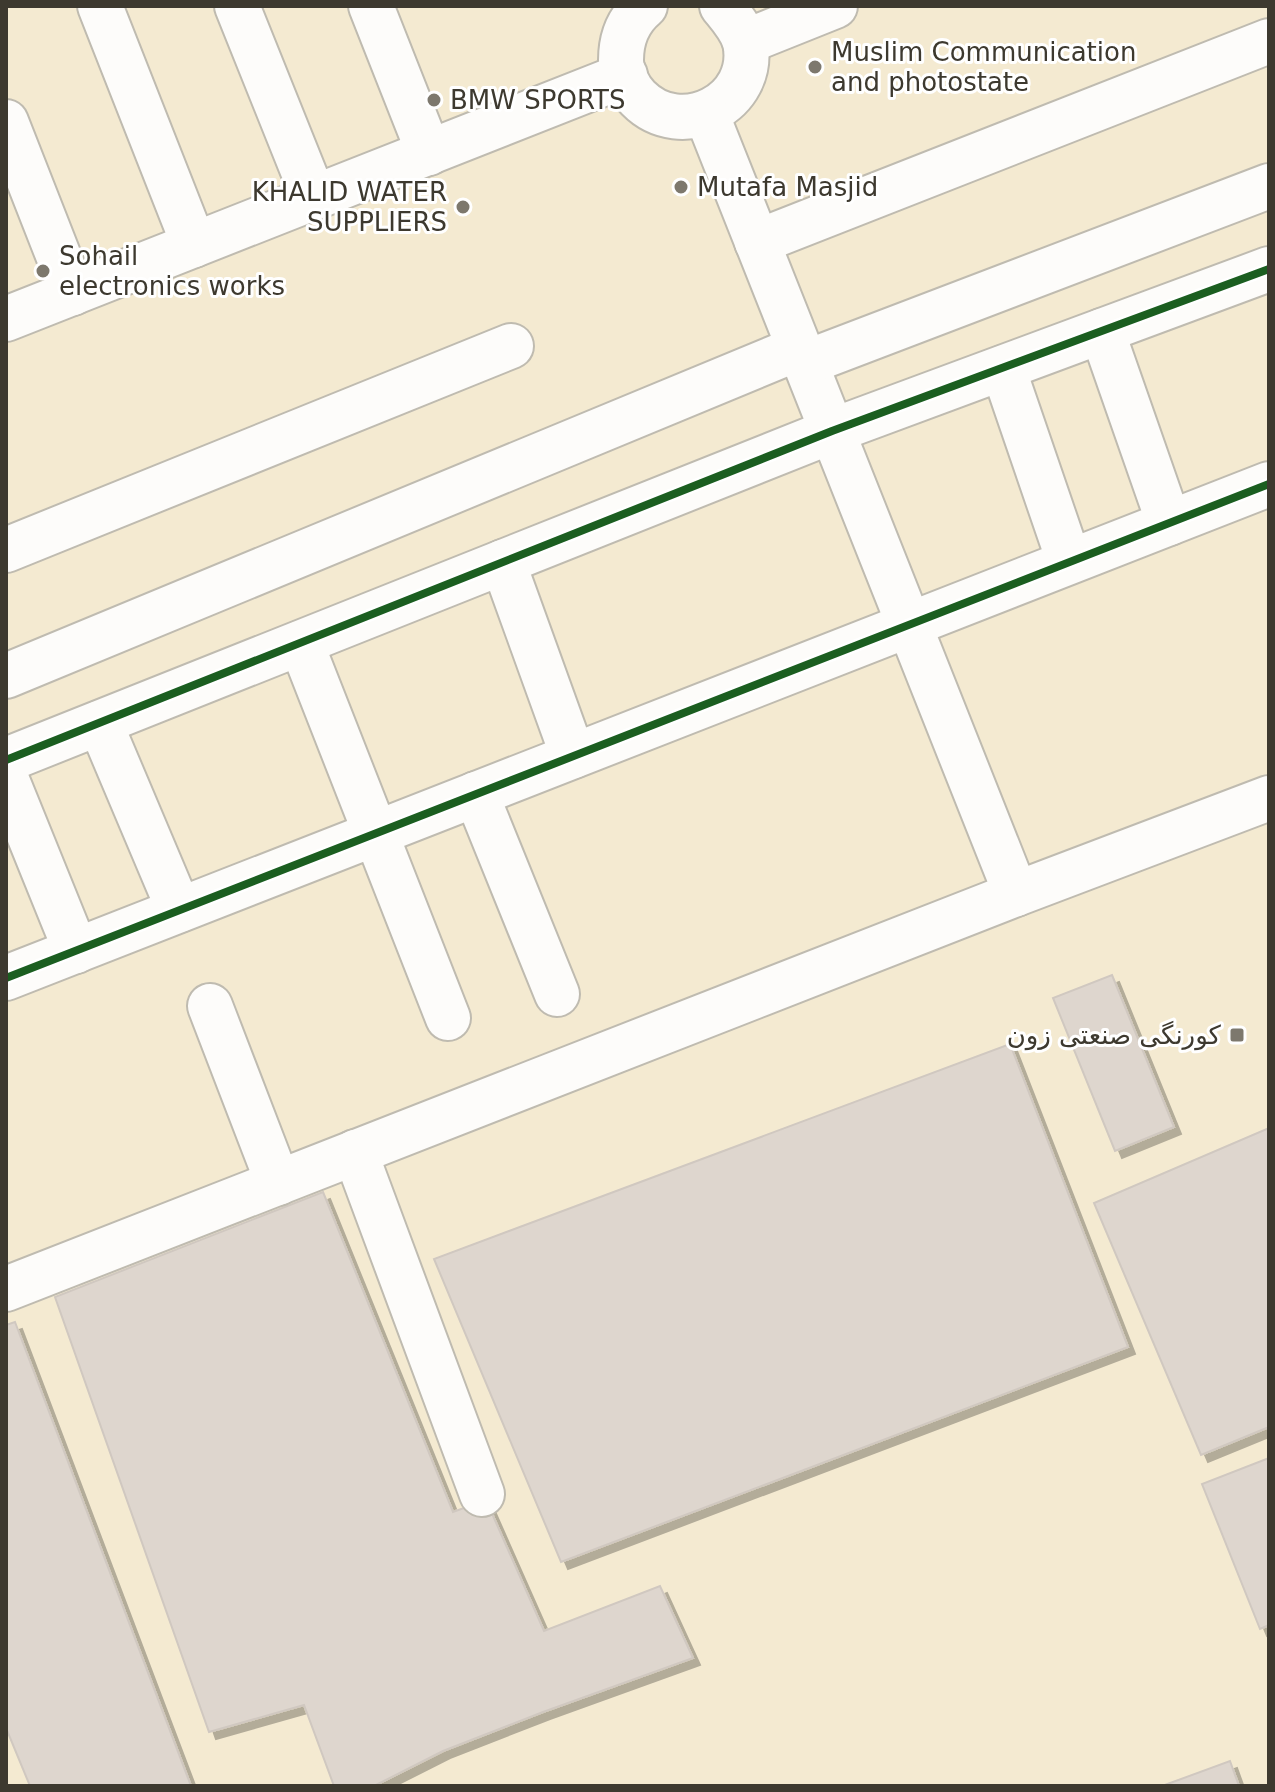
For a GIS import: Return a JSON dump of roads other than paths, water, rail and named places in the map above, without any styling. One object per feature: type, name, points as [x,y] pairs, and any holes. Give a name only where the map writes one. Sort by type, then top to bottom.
[{"type":"street","points":[[100,6],[194,245]]},
{"type":"street","points":[[237,6],[314,198]]},
{"type":"street","points":[[371,6],[429,153]]},
{"type":"street","points":[[645,6],[628,24],[621,44],[621,66],[631,91],[646,107],[666,116],[688,118],[706,113],[725,102],[738,85],[745,64],[745,42],[736,23],[722,6]]},
{"type":"street","points":[[745,42],[835,6]]},
{"type":"street","points":[[757,242],[1269,41]]},
{"type":"street","points":[[6,319],[625,75]]},
{"type":"street","points":[[706,113],[1016,894]]},
{"type":"street","points":[[6,122],[73,293]]},
{"type":"street","points":[[6,676],[802,356],[1269,186]]},
{"type":"street","points":[[6,760],[832,431],[1269,269]]},
{"type":"street","points":[[1102,331],[1169,523]]},
{"type":"street","points":[[6,550],[511,346]]},
{"type":"street","points":[[1003,368],[1069,561]]},
{"type":"street","points":[[6,978],[1069,561],[1267,490]]},
{"type":"street","points":[[503,562],[573,756]]},
{"type":"street","points":[[301,643],[448,1018]]},
{"type":"street","points":[[100,723],[179,910]]},
{"type":"street","points":[[6,778],[76,951]]},
{"type":"street","points":[[476,794],[557,994]]},
{"type":"street","points":[[6,1289],[1269,798]]},
{"type":"street","points":[[210,1006],[278,1183]]},
{"type":"street","points":[[355,1152],[482,1494]]},
{"type":"place","name":"Muslim Communication and photostate","points":[[815,67]]},
{"type":"place","name":"BMW SPORTS","points":[[434,100]]},
{"type":"place","name":"Mutafa Masjid","points":[[681,187]]},
{"type":"place","name":"KHALID WATER SUPPLIERS","points":[[463,207]]},
{"type":"place","name":"Sohail electronics works","points":[[43,271]]},
{"type":"place","name":"کورنگی صنعتی زون","points":[[1237,1035]]}]
